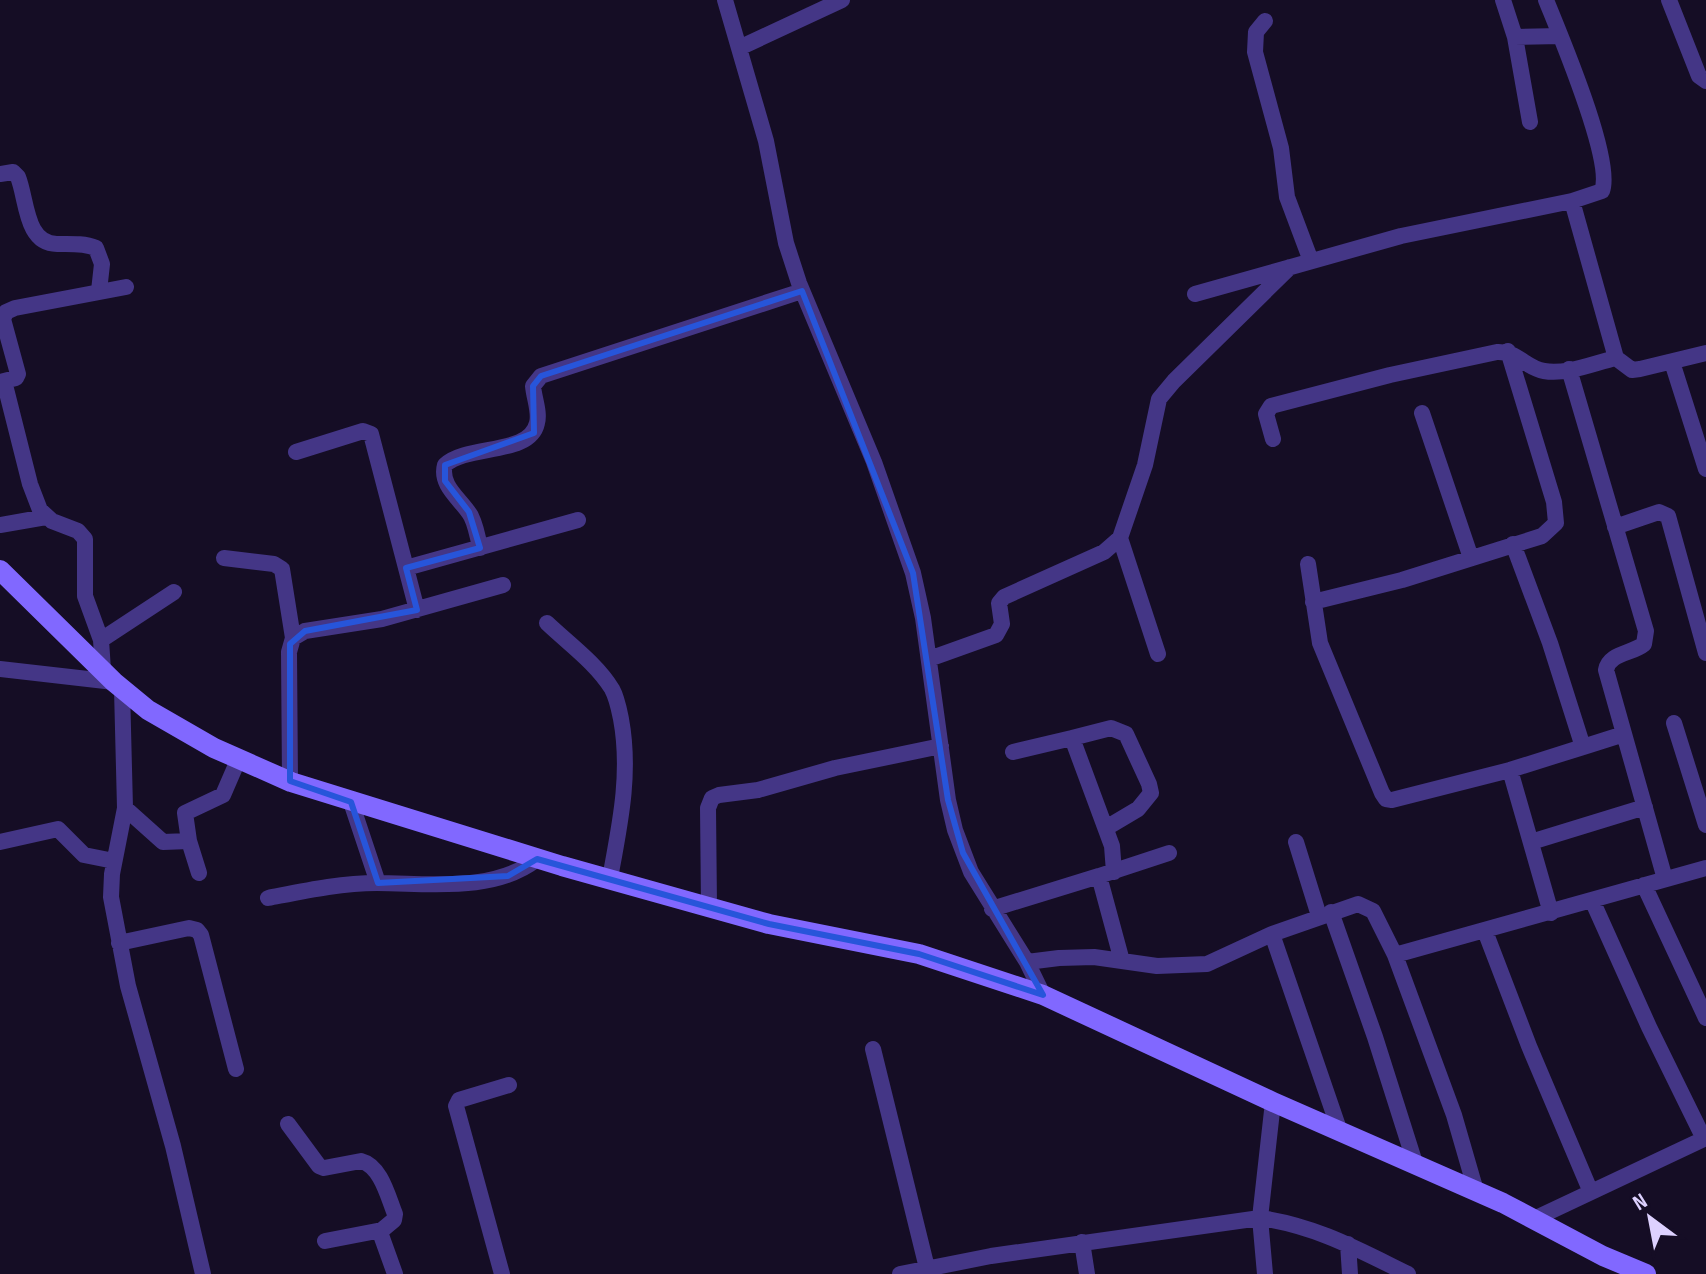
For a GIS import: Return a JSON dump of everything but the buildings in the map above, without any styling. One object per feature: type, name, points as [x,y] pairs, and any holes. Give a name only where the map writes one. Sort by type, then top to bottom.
[{"type":"street","points":[[725,0],[766,141],[786,243],[802,291],[874,462],[913,573],[955,830],[971,872],[1027,962],[1043,995]]},
{"type":"street","points":[[739,48],[842,0]]},
{"type":"street","points":[[1503,0],[1515,37],[1530,122]]},
{"type":"street","points":[[1195,294],[1401,236],[1572,201],[1602,191],[1605,183],[1589,118],[1546,0]]},
{"type":"street","points":[[1669,0],[1699,76],[1706,81]]},
{"type":"street","points":[[1265,21],[1256,32],[1255,52],[1281,148],[1287,197],[1311,261]]},
{"type":"street","points":[[1515,37],[1560,36]]},
{"type":"street","points":[[0,174],[13,172],[18,177],[29,217],[47,244],[96,248],[102,264],[99,291]]},
{"type":"street","points":[[1572,201],[1616,358],[1632,370],[1706,353]]},
{"type":"street","points":[[929,659],[996,635],[1002,624],[1000,600],[1104,552],[1120,538],[1145,465],[1159,399],[1292,265]]},
{"type":"street","points":[[126,287],[6,312],[3,319],[18,374],[16,378],[2,382],[40,510],[46,517],[78,531],[85,539],[86,602],[113,680],[125,808],[110,886],[119,943],[173,1146],[203,1274]]},
{"type":"street","points":[[480,548],[469,512],[445,481],[445,465],[462,455],[516,444],[534,433],[538,420],[533,386],[541,376],[802,291]]},
{"type":"street","points":[[1273,439],[1266,414],[1271,406],[1403,372],[1508,351],[1544,371],[1569,369],[1616,358]]},
{"type":"street","points":[[1313,602],[1402,580],[1542,536],[1551,530],[1557,515],[1508,351]]},
{"type":"street","points":[[1672,362],[1706,469]]},
{"type":"street","points":[[1569,369],[1646,638],[1638,650],[1612,658],[1606,670],[1665,879]]},
{"type":"street","points":[[1422,413],[1471,558]]},
{"type":"street","points":[[296,452],[363,431],[371,434],[417,610]]},
{"type":"street","points":[[1615,527],[1659,512],[1668,516],[1682,557],[1706,653]]},
{"type":"street","points":[[0,525],[46,517]]},
{"type":"street","points":[[406,568],[578,520]]},
{"type":"street","points":[[1120,538],[1158,654]]},
{"type":"street","points":[[1513,544],[1550,643],[1583,747]]},
{"type":"street","points":[[224,558],[274,564],[282,569],[293,638],[289,652],[290,781]]},
{"type":"street","points":[[1308,564],[1320,643],[1386,799],[1432,791],[1510,770],[1624,734]]},
{"type":"street","points":[[0,570],[113,680],[170,725],[290,781],[537,859],[769,924],[919,954],[1043,995],[1273,1102],[1476,1191],[1603,1256],[1646,1274]]},
{"type":"street","points":[[293,638],[305,631],[382,619],[503,585]]},
{"type":"street","points":[[101,640],[174,592]]},
{"type":"street","points":[[547,623],[600,674],[618,702],[626,743],[626,790],[610,878]]},
{"type":"street","points":[[0,669],[113,680]]},
{"type":"street","points":[[1674,723],[1706,825]]},
{"type":"street","points":[[1013,752],[1111,728],[1121,730],[1129,739],[1151,793],[1144,804],[1106,828]]},
{"type":"street","points":[[1072,738],[1112,846],[1106,874],[1122,961]]},
{"type":"street","points":[[709,906],[708,808],[712,798],[758,790],[849,764],[941,746]]},
{"type":"street","points":[[199,873],[189,841],[185,813],[223,795],[239,758]]},
{"type":"street","points":[[1510,770],[1551,913]]},
{"type":"street","points":[[351,802],[378,883]]},
{"type":"street","points":[[1531,842],[1645,807]]},
{"type":"street","points":[[125,808],[163,842],[189,841]]},
{"type":"street","points":[[0,842],[58,829],[84,855],[114,861]]},
{"type":"street","points":[[1296,842],[1375,1037],[1415,1163]]},
{"type":"street","points":[[992,909],[1169,853]]},
{"type":"street","points":[[268,898],[319,888],[378,883],[458,883],[508,876],[525,869],[537,859]]},
{"type":"street","points":[[1395,955],[1706,868]]},
{"type":"street","points":[[1644,885],[1706,1018]]},
{"type":"street","points":[[1534,1219],[1705,1138],[1607,938],[1592,900]]},
{"type":"street","points":[[1027,962],[1071,957],[1157,966],[1207,964],[1325,914],[1358,904],[1368,907],[1395,955],[1454,1115],[1476,1191]]},
{"type":"street","points":[[119,943],[189,928],[197,930],[201,935],[236,1069]]},
{"type":"street","points":[[1485,931],[1529,1046],[1590,1190]]},
{"type":"street","points":[[1272,934],[1339,1129]]},
{"type":"street","points":[[873,1049],[927,1268]]},
{"type":"street","points":[[502,1274],[456,1106],[459,1100],[509,1085]]},
{"type":"street","points":[[1265,1274],[1260,1218],[1273,1102]]},
{"type":"street","points":[[288,1124],[319,1166],[324,1168],[361,1161],[371,1165],[395,1214],[394,1220],[382,1230],[325,1241]]},
{"type":"street","points":[[900,1274],[1082,1242],[1260,1218],[1293,1223],[1348,1244],[1408,1274]]},
{"type":"street","points":[[382,1230],[395,1274]]},
{"type":"street","points":[[1082,1242],[1087,1274]]},
{"type":"street","points":[[1348,1244],[1350,1274]]},
{"type":"highlighted area","points":[[802,291],[913,573],[948,800],[963,853],[1043,995],[919,954],[769,924],[537,859],[508,876],[378,883],[351,802],[290,781],[290,644],[305,631],[417,610],[406,568],[480,548],[469,512],[445,481],[445,465],[534,433],[533,386],[541,376]]}]
